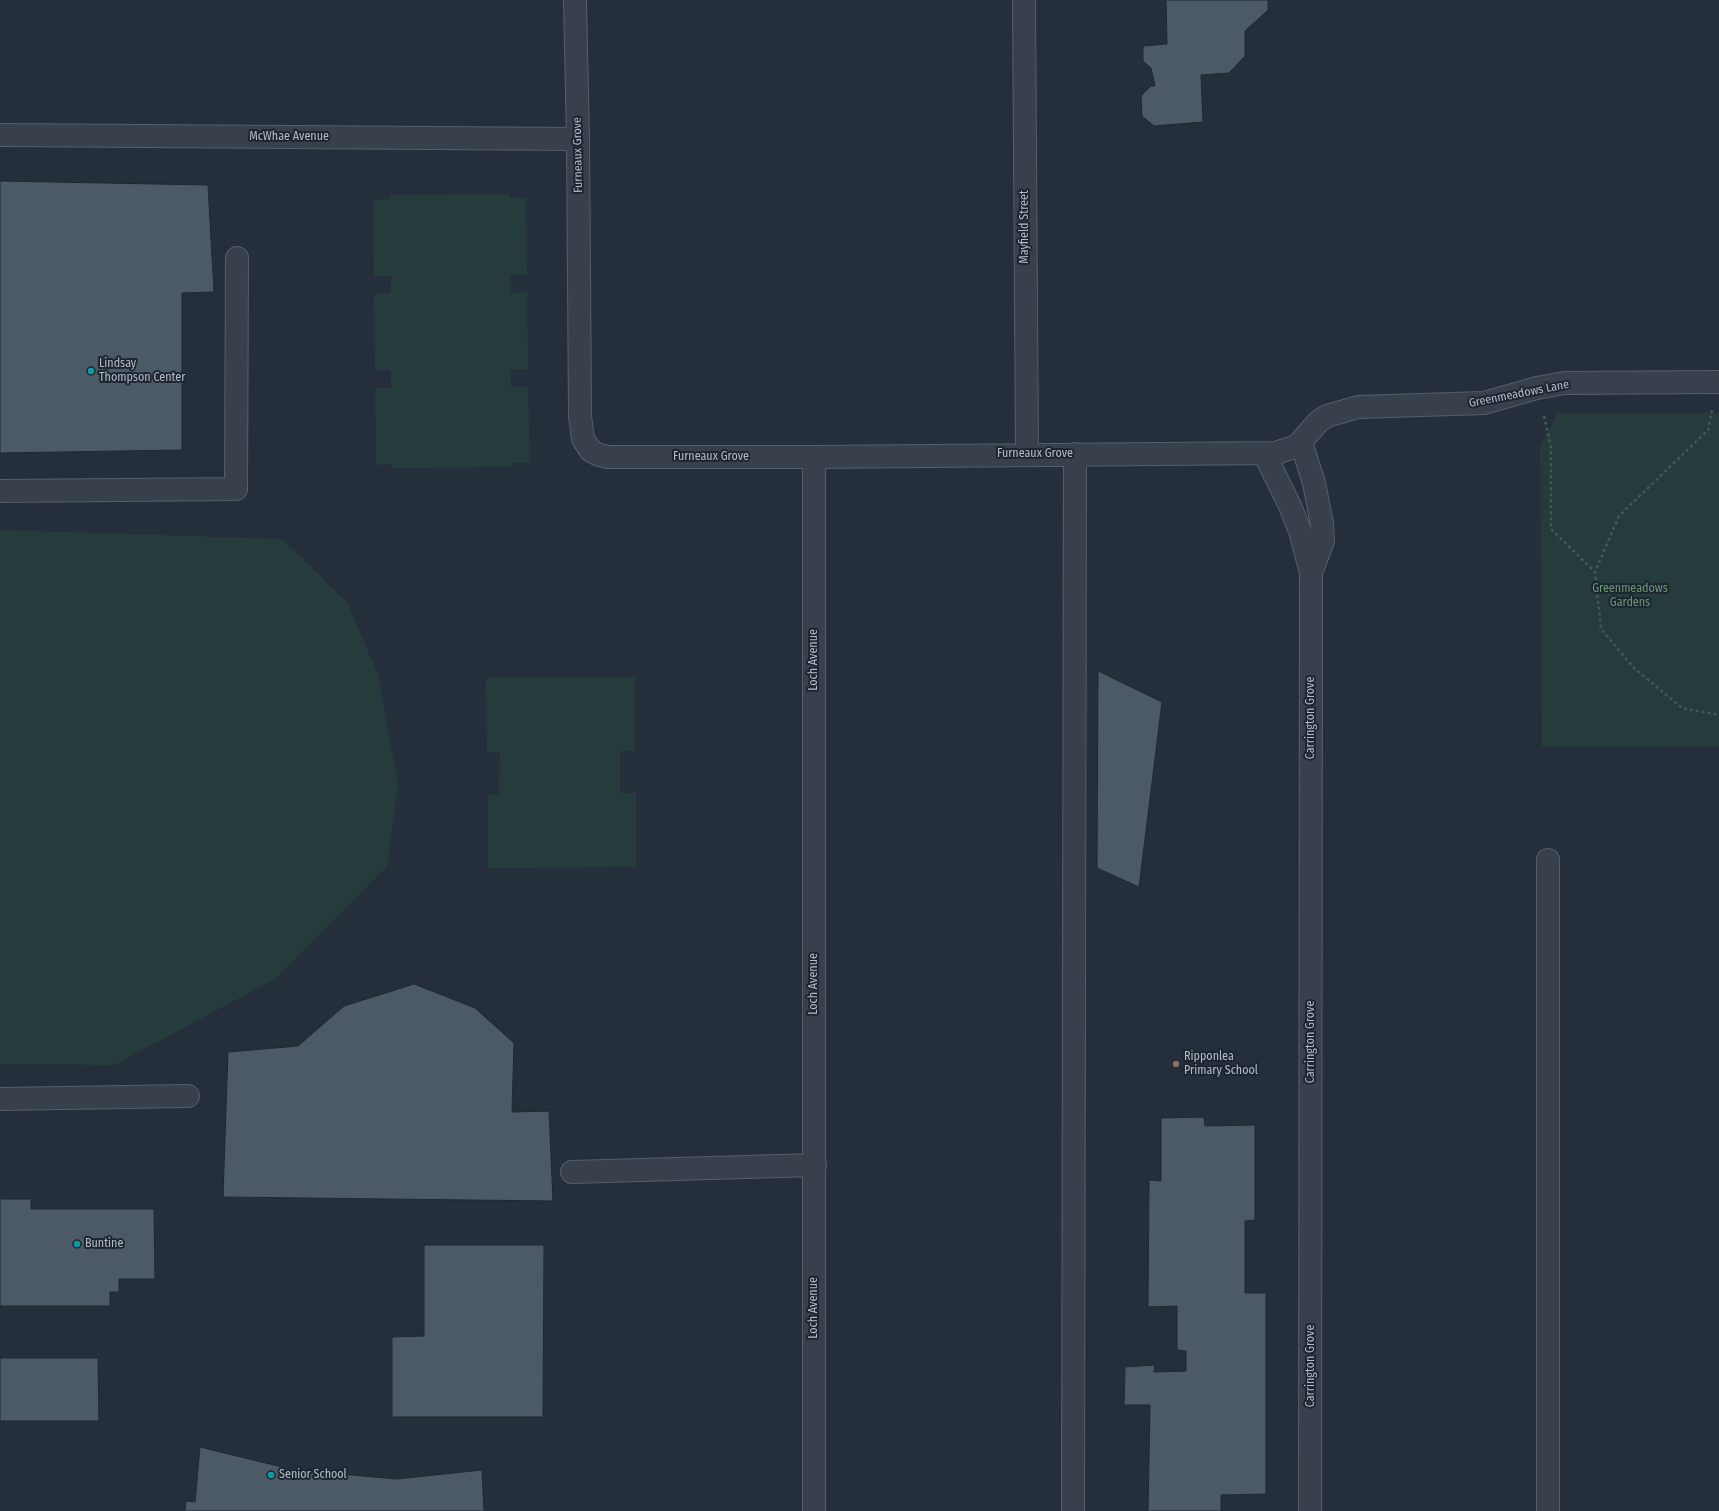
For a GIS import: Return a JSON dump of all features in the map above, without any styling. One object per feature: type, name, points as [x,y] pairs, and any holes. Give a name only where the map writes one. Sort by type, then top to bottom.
[{"type":"street","name":"Furneaux Grove","points":[[576,0],[580,416],[581,432],[587,446],[595,453],[608,457],[814,457],[1264,453],[1293,446]]},
{"type":"street","name":"Mayfield Street","points":[[1024,0],[1027,454]]},
{"type":"street","name":"McWhae Avenue","points":[[0,135],[578,139]]},
{"type":"street","points":[[0,490],[236,488],[237,258]]},
{"type":"street","name":"Greenmeadows Lane","points":[[1293,446],[1318,422],[1335,413],[1358,407],[1484,403],[1537,388],[1564,383],[1719,382]]},
{"type":"street","name":"Carrington Grove","points":[[1293,446],[1314,483],[1322,524],[1323,541],[1311,573]]},
{"type":"street","name":"Carrington Grove","points":[[1264,453],[1290,506],[1300,531],[1311,573],[1310,1511]]},
{"type":"street","points":[[1073,1511],[1075,454]]},
{"type":"street","name":"Loch Avenue","points":[[814,457],[814,1511]]},
{"type":"street","points":[[1548,860],[1548,1511]]},
{"type":"street","points":[[0,1099],[188,1096]]},
{"type":"street","points":[[572,1172],[815,1165]]},
{"type":"path","points":[[1719,382],[1708,430],[1618,516],[1595,572],[1601,629],[1634,668],[1682,708],[1719,715]]},
{"type":"path","points":[[1537,388],[1551,447],[1551,529],[1595,572]]},
{"type":"green space","points":[[509,194],[510,198],[526,198],[527,275],[510,275],[511,293],[527,292],[528,369],[511,369],[511,387],[528,387],[530,463],[512,463],[512,467],[393,468],[393,464],[376,465],[375,388],[391,388],[391,370],[375,370],[374,294],[391,293],[391,276],[374,276],[373,200],[390,199],[390,195]]},
{"type":"green space","name":"Greenmeadows Gardens","points":[[1558,413],[1719,413],[1719,746],[1542,747],[1540,446]]},
{"type":"green space","points":[[0,530],[282,539],[348,604],[378,675],[398,785],[387,866],[275,979],[114,1065],[0,1064]]},
{"type":"green space","points":[[635,677],[635,751],[620,751],[620,793],[636,793],[636,867],[488,868],[488,795],[499,794],[500,752],[487,752],[486,678]]},
{"type":"building","points":[[1166,0],[1268,0],[1268,10],[1245,31],[1245,56],[1229,73],[1201,75],[1203,122],[1154,126],[1142,116],[1141,96],[1151,86],[1155,86],[1151,68],[1143,61],[1143,46],[1167,44]]},
{"type":"building","name":"Lindsay Thompson Center","points":[[0,181],[208,185],[214,292],[182,293],[182,450],[0,453]]},
{"type":"building","points":[[1098,671],[1162,702],[1139,887],[1097,868]]},
{"type":"building","points":[[414,984],[475,1008],[514,1043],[512,1112],[549,1111],[553,1201],[223,1197],[228,1052],[298,1046],[344,1006]]},
{"type":"building","points":[[1204,1117],[1205,1126],[1255,1125],[1255,1220],[1245,1221],[1245,1293],[1266,1293],[1266,1494],[1221,1495],[1221,1511],[1148,1511],[1150,1405],[1124,1405],[1125,1367],[1155,1365],[1154,1372],[1186,1371],[1186,1351],[1177,1350],[1177,1306],[1148,1307],[1149,1180],[1161,1181],[1161,1118]]},
{"type":"building","name":"Buntine","points":[[0,1199],[31,1199],[31,1209],[154,1209],[155,1279],[119,1279],[119,1292],[110,1292],[110,1306],[0,1306]]},
{"type":"building","points":[[424,1245],[544,1245],[543,1417],[392,1417],[392,1337],[424,1336]]},
{"type":"building","points":[[0,1358],[98,1358],[99,1421],[0,1421]]},
{"type":"building","name":"Senior School","points":[[200,1447],[294,1470],[397,1479],[482,1470],[484,1511],[185,1511],[186,1501],[195,1502]]},
{"type":"place","name":"Lindsay Thompson Center","points":[[91,371]]},
{"type":"place","name":"Ripponlea Primary School","points":[[1176,1064]]},
{"type":"place","name":"Buntine","points":[[77,1244]]},
{"type":"place","name":"Senior School","points":[[271,1475]]}]
